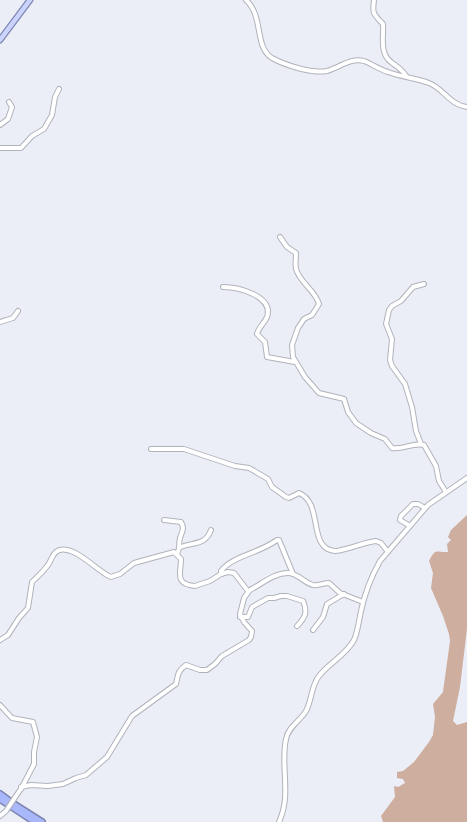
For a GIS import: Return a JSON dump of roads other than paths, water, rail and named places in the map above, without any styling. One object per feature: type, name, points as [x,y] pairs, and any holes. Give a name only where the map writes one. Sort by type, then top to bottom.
[{"type":"highway","points":[[0,794],[12,804],[42,822]]},
{"type":"highway","points":[[0,799],[35,822]]},
{"type":"main road","points":[[0,40],[30,0]]},
{"type":"street","points":[[246,0],[254,8],[260,29],[260,41],[265,51],[272,57],[306,71],[316,72],[326,71],[350,62],[363,61],[386,72],[428,82],[436,86],[456,104],[467,107]]},
{"type":"street","points":[[374,0],[373,10],[375,16],[384,24],[382,38],[386,58],[403,71],[406,76]]},
{"type":"street","points":[[0,148],[21,148],[32,136],[44,129],[52,115],[55,96],[60,89]]},
{"type":"street","points":[[0,125],[9,116],[12,107],[9,102]]},
{"type":"street","points":[[280,237],[286,247],[296,253],[295,262],[299,275],[310,288],[319,304],[312,314],[302,321],[294,339],[293,357],[305,377],[319,393],[344,399],[348,412],[356,423],[371,433],[385,439],[392,448],[403,448],[421,444]]},
{"type":"street","points":[[424,284],[413,287],[401,301],[392,306],[389,310],[386,324],[392,339],[390,360],[392,366],[404,384],[421,444],[426,447],[436,466],[438,477],[446,492]]},
{"type":"street","points":[[223,287],[250,292],[265,305],[268,311],[266,320],[257,331],[257,334],[265,342],[267,356],[295,362]]},
{"type":"street","points":[[0,322],[13,318],[18,311]]},
{"type":"street","points":[[152,449],[184,449],[235,466],[249,468],[268,479],[272,487],[286,497],[289,498],[299,493],[305,496],[310,503],[316,520],[318,537],[321,543],[330,550],[338,551],[376,541],[381,543],[388,552]]},
{"type":"street","points":[[279,822],[284,811],[285,750],[289,730],[304,714],[310,704],[315,682],[319,676],[349,648],[354,639],[368,583],[374,571],[424,508],[467,478]]},
{"type":"street","points":[[410,526],[400,520],[401,516],[413,504],[418,504],[424,508]]},
{"type":"street","points":[[164,520],[180,522],[183,525],[183,532],[179,540],[181,547],[177,554]]},
{"type":"street","points":[[181,547],[204,542],[211,530]]},
{"type":"street","points":[[221,574],[220,571],[226,564],[262,550],[276,540],[279,540],[293,574]]},
{"type":"street","points":[[0,640],[8,635],[26,611],[29,604],[32,582],[42,574],[54,554],[59,550],[65,550],[81,556],[111,577],[120,574],[134,563],[170,552],[177,554],[182,562],[179,575],[181,579],[190,585],[195,586],[210,581],[228,572],[234,573],[249,591]]},
{"type":"street","points":[[240,617],[244,598],[249,591],[274,576],[286,573],[293,574],[311,584],[329,583],[344,594],[363,602]]},
{"type":"street","points":[[313,630],[323,617],[327,604],[344,594]]},
{"type":"street","points":[[240,617],[248,617],[252,606],[268,598],[287,596],[303,601],[306,613],[305,618],[297,626]]},
{"type":"street","points":[[21,789],[31,785],[48,786],[62,784],[86,775],[94,766],[103,762],[122,734],[128,720],[176,684],[180,670],[186,666],[207,670],[222,656],[248,640],[252,631],[240,617]]},
{"type":"street","points":[[0,705],[12,718],[33,722],[36,737],[34,764],[21,789],[6,811],[0,816]]}]
